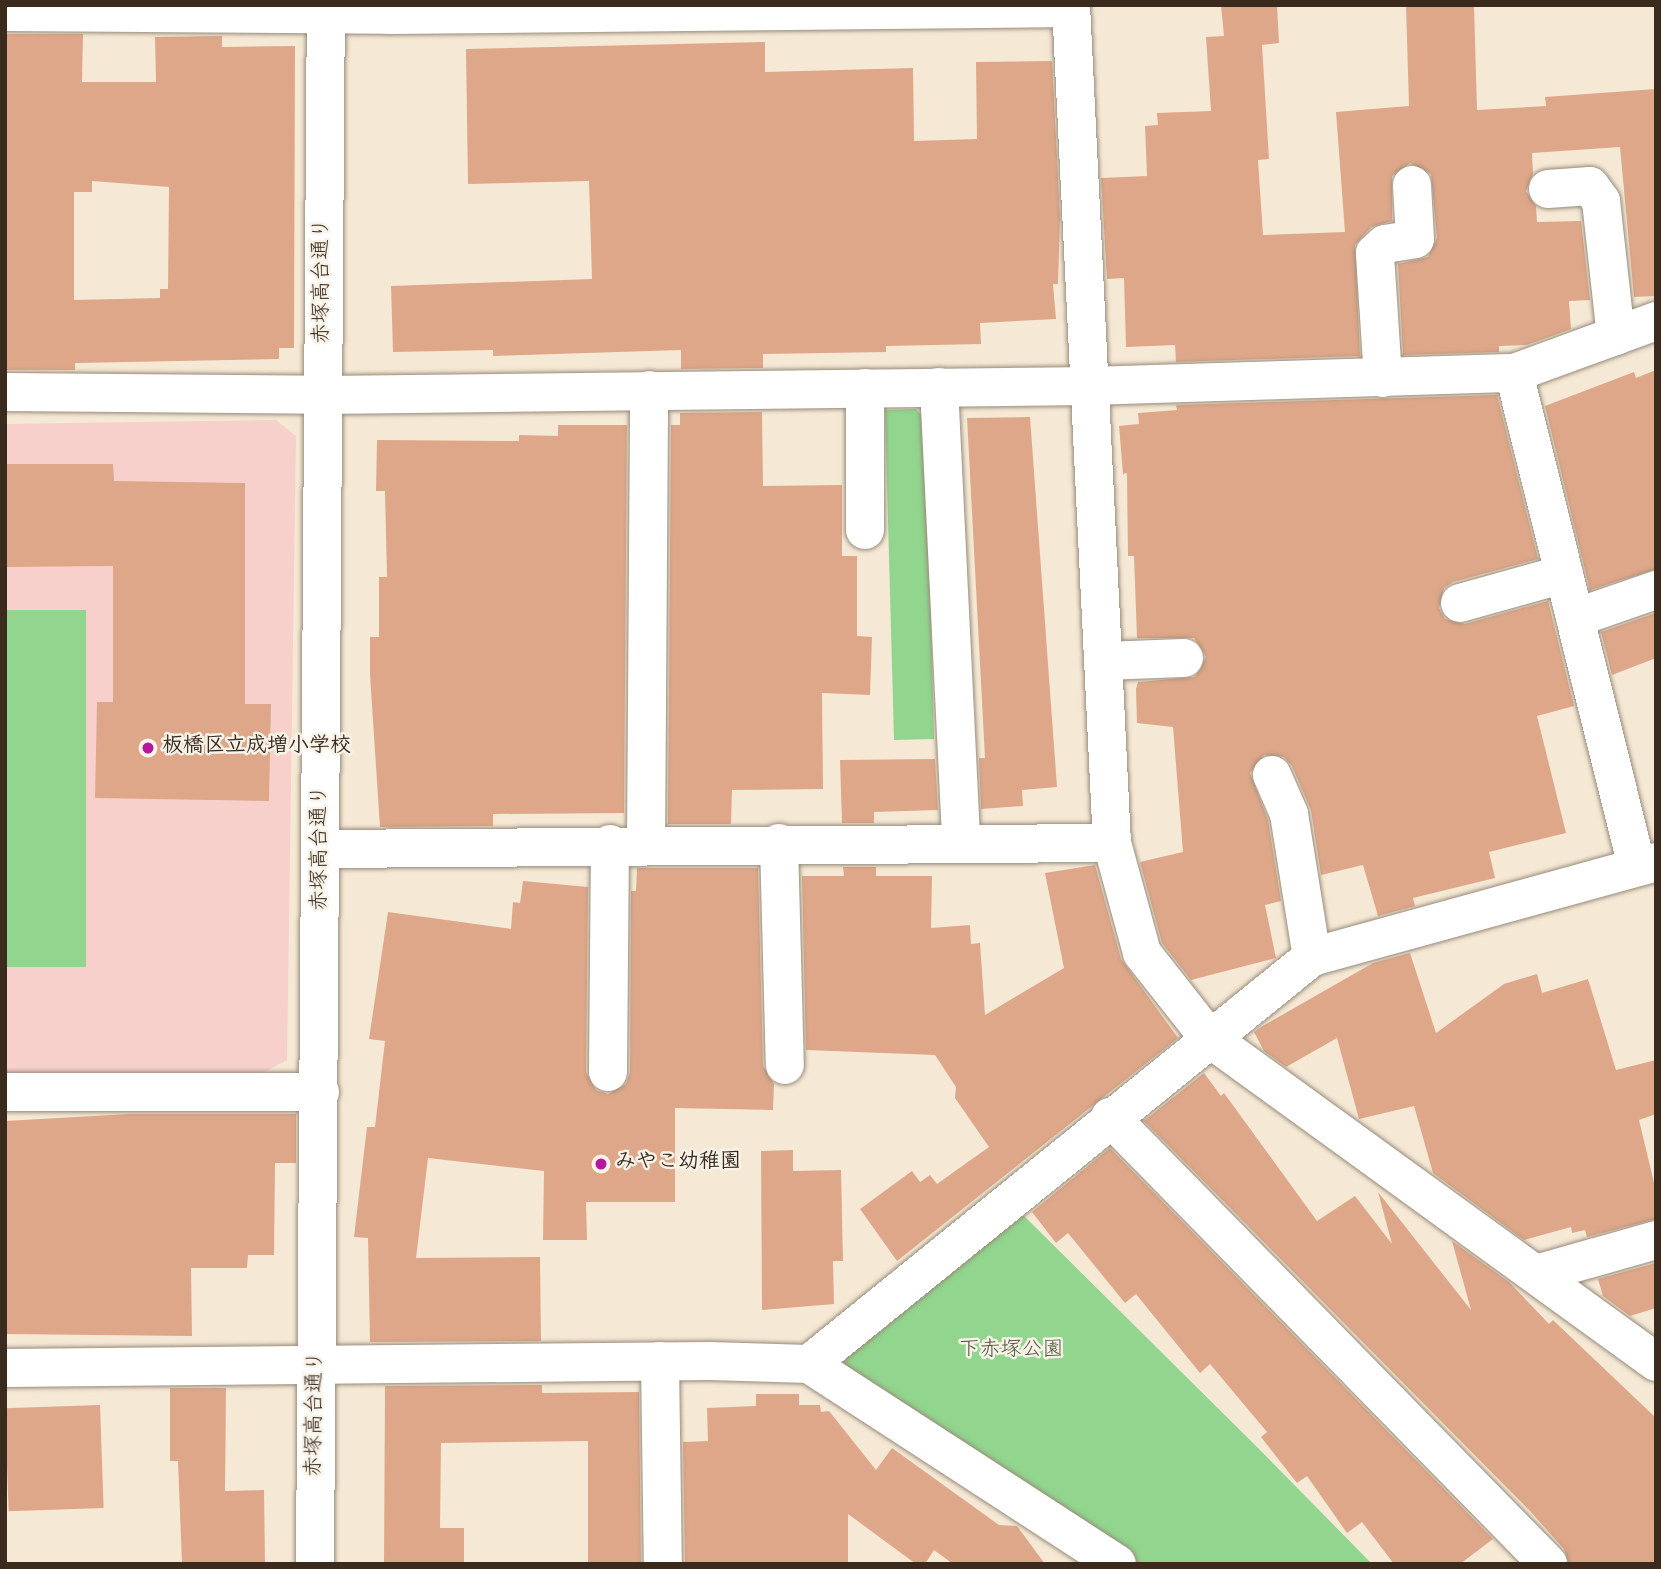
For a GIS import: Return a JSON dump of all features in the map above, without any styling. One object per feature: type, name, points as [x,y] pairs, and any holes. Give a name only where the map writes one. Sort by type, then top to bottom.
[{"type":"street","points":[[12,10],[1071,7],[1092,386],[1111,843],[1142,953],[1208,1037],[1656,1362]]},
{"type":"street","name":"赤塚高台通り","points":[[315,1564],[326,10]]},
{"type":"street","points":[[1384,378],[1375,253],[1385,244],[1415,239],[1412,185]]},
{"type":"street","points":[[1548,189],[1590,186],[1601,201],[1616,336]]},
{"type":"street","points":[[5,392],[323,395],[1092,386],[1514,373],[1656,321]]},
{"type":"street","points":[[808,1364],[1208,1037],[1312,957],[1646,864],[1575,618],[1514,373]]},
{"type":"street","points":[[939,387],[961,841]]},
{"type":"street","points":[[865,388],[865,530]]},
{"type":"street","points":[[608,1073],[628,844],[649,390]]},
{"type":"street","points":[[1460,603],[1564,574]]},
{"type":"street","points":[[1575,618],[1656,590]]},
{"type":"street","points":[[1103,662],[1184,658]]},
{"type":"street","points":[[1272,775],[1289,814],[1312,957]]},
{"type":"street","points":[[322,849],[961,841],[1111,843]]},
{"type":"street","points":[[779,843],[785,1065]]},
{"type":"street","points":[[5,1091],[320,1092]]},
{"type":"street","points":[[1110,1117],[1548,1564]]},
{"type":"street","points":[[1536,1274],[1656,1240]]},
{"type":"street","points":[[660,1361],[663,1564]]},
{"type":"street","points":[[5,1368],[660,1361],[808,1364],[1117,1564]]},
{"type":"shaded area","name":"板橋区立成増小学校","points":[[276,420],[296,436],[287,1060],[257,1076],[5,1077],[5,424]]},
{"type":"green space","points":[[916,409],[926,420],[934,739],[894,740],[885,410]]},
{"type":"green space","points":[[5,610],[86,610],[86,967],[5,967]]},
{"type":"green space","name":"下赤塚公園","points":[[1018,1210],[1372,1564],[1139,1564],[846,1370],[840,1351]]},
{"type":"building","points":[[1221,5],[1277,5],[1279,43],[1262,45],[1269,159],[1258,160],[1263,235],[1345,232],[1336,112],[1409,106],[1406,5],[1474,5],[1477,110],[1546,106],[1545,97],[1656,89],[1656,296],[1634,297],[1620,147],[1532,153],[1533,174],[1526,191],[1536,206],[1537,222],[1581,221],[1590,300],[1569,301],[1571,329],[1527,345],[1499,346],[1499,352],[1403,355],[1398,264],[1428,257],[1437,238],[1431,174],[1410,163],[1392,176],[1392,221],[1371,227],[1355,245],[1360,356],[1176,362],[1175,345],[1126,347],[1124,278],[1107,279],[1101,178],[1147,176],[1145,126],[1158,125],[1157,113],[1211,111],[1206,37],[1224,36]]},
{"type":"building","points":[[5,34],[83,34],[82,82],[156,82],[155,37],[222,36],[222,47],[295,46],[294,348],[279,348],[279,359],[75,363],[75,370],[5,370]],"holes":[[[92,181],[169,187],[168,289],[160,289],[160,298],[74,300],[74,192],[92,192]]]},
{"type":"building","points":[[765,42],[765,72],[913,68],[914,141],[977,139],[976,62],[1052,61],[1060,218],[1058,284],[1053,284],[1056,319],[980,323],[981,344],[886,346],[886,352],[763,354],[763,368],[681,369],[681,350],[493,356],[493,350],[393,352],[391,286],[592,279],[589,181],[468,184],[466,49]]},
{"type":"building","points":[[1656,370],[1656,569],[1590,590],[1545,406],[1634,372],[1636,378]]},
{"type":"building","points":[[1497,395],[1538,559],[1453,582],[1444,588],[1439,608],[1445,619],[1465,624],[1548,601],[1574,706],[1537,716],[1566,833],[1489,852],[1495,878],[1413,898],[1415,906],[1378,916],[1363,865],[1321,875],[1311,810],[1292,766],[1284,757],[1264,755],[1250,773],[1268,820],[1281,901],[1265,905],[1276,958],[1191,980],[1162,943],[1140,862],[1183,852],[1173,727],[1137,723],[1136,689],[1138,682],[1195,677],[1206,657],[1194,638],[1137,638],[1134,556],[1128,556],[1127,473],[1123,474],[1119,426],[1139,424],[1138,413],[1177,410],[1176,405]]},
{"type":"building","points":[[762,412],[763,486],[842,485],[842,556],[857,556],[857,636],[872,637],[870,695],[822,693],[823,789],[732,790],[731,824],[668,824],[671,425],[680,425],[680,413]]},
{"type":"building","points":[[1030,417],[1057,787],[1022,790],[1023,806],[981,809],[979,758],[985,758],[967,418]]},
{"type":"building","points":[[558,425],[627,425],[624,813],[493,814],[493,826],[380,827],[370,637],[379,637],[379,577],[387,577],[385,491],[376,491],[377,440],[519,441],[519,435],[558,436]]},
{"type":"building","points":[[5,464],[113,464],[114,481],[245,483],[245,704],[271,704],[269,801],[95,798],[97,702],[113,702],[113,566],[5,567]]},
{"type":"building","points":[[1656,613],[1656,658],[1612,675],[1601,632]]},
{"type":"building","points":[[935,759],[938,810],[874,812],[874,823],[842,823],[840,760]]},
{"type":"building","points":[[1095,865],[1121,959],[1178,1038],[897,1261],[860,1209],[912,1171],[920,1182],[930,1175],[937,1184],[989,1147],[955,1098],[956,1087],[935,1055],[806,1050],[802,876],[844,876],[843,867],[876,867],[876,876],[932,876],[931,928],[970,925],[971,944],[980,943],[985,1015],[1064,968],[1045,873]]},
{"type":"building","points":[[637,868],[758,868],[763,1066],[774,1084],[773,1110],[675,1108],[675,1202],[586,1202],[587,1240],[543,1240],[544,1171],[428,1158],[416,1258],[540,1257],[541,1341],[370,1342],[368,1238],[354,1237],[367,1127],[375,1127],[385,1041],[369,1039],[388,912],[511,929],[513,902],[520,903],[523,881],[588,887],[586,1072],[596,1090],[608,1094],[626,1084],[630,1072],[631,891],[636,891]]},
{"type":"building","points":[[1410,953],[1436,1033],[1504,984],[1537,974],[1542,993],[1588,979],[1616,1070],[1656,1060],[1656,1114],[1639,1120],[1656,1191],[1656,1219],[1587,1237],[1585,1230],[1572,1233],[1571,1227],[1524,1240],[1433,1173],[1414,1106],[1359,1119],[1337,1038],[1286,1067],[1264,1051],[1254,1032],[1261,1027],[1373,963]]},
{"type":"building","points":[[1204,1073],[1221,1096],[1224,1093],[1317,1221],[1355,1196],[1392,1244],[1378,1192],[1471,1310],[1452,1241],[1509,1282],[1549,1324],[1553,1320],[1656,1418],[1656,1564],[1569,1564],[1564,1549],[1530,1511],[1144,1121]]},
{"type":"building","points":[[130,1114],[296,1114],[296,1163],[275,1163],[274,1255],[248,1255],[247,1268],[191,1268],[192,1336],[5,1334],[5,1121]]},
{"type":"building","points":[[1110,1148],[1493,1539],[1460,1564],[1394,1564],[1362,1522],[1347,1533],[1307,1476],[1297,1483],[1261,1437],[1267,1432],[1210,1364],[1200,1373],[1136,1294],[1125,1303],[1068,1233],[1056,1243],[1032,1212]]},
{"type":"building","points":[[793,1150],[793,1171],[841,1170],[843,1261],[833,1261],[834,1304],[762,1310],[761,1151]]},
{"type":"building","points":[[1656,1263],[1656,1308],[1630,1316],[1603,1296],[1598,1279]]},
{"type":"building","points":[[542,1385],[542,1393],[639,1392],[641,1564],[588,1564],[588,1441],[441,1443],[440,1528],[464,1528],[464,1564],[384,1564],[385,1386]]},
{"type":"building","points":[[170,1388],[226,1388],[225,1491],[264,1490],[265,1564],[182,1564],[178,1461],[170,1461]]},
{"type":"building","points":[[756,1394],[799,1394],[799,1405],[820,1405],[821,1412],[829,1411],[876,1470],[892,1448],[999,1525],[1017,1526],[1045,1564],[953,1564],[934,1550],[925,1564],[916,1564],[848,1514],[848,1564],[685,1564],[683,1442],[708,1441],[707,1408],[756,1406]]},
{"type":"building","points":[[100,1405],[104,1508],[9,1511],[5,1408]]},
{"type":"place","name":"板橋区立成増小学校","points":[[148,748]]},
{"type":"place","name":"みやこ幼稚園","points":[[601,1164]]}]
